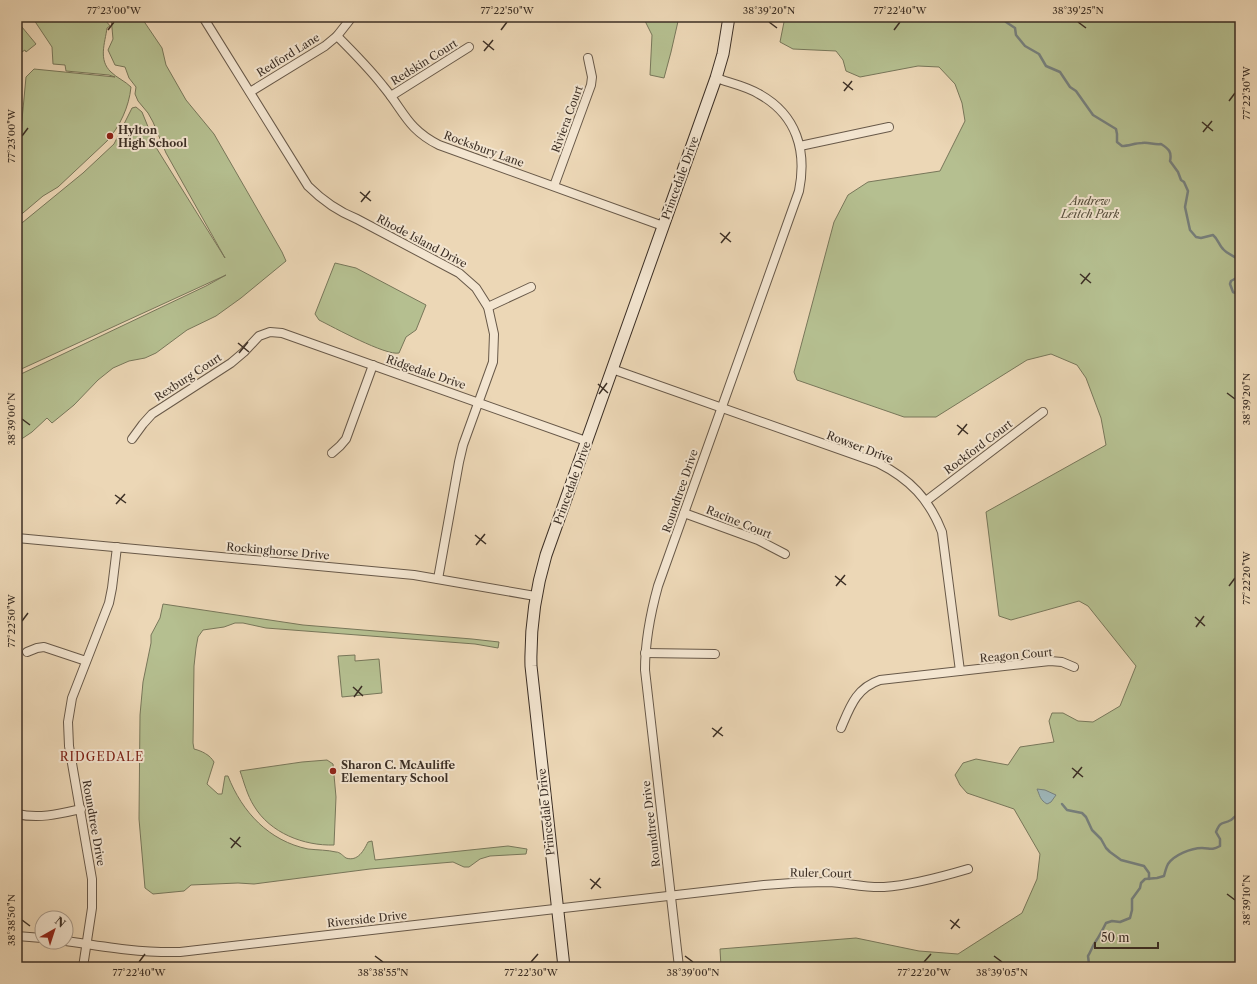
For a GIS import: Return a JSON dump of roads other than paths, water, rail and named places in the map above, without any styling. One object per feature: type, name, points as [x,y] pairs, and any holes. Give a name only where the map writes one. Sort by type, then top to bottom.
[{"type":"street","name":"Rhode Island Drive","points":[[203,17],[308,186],[330,206],[459,272],[476,288],[488,307],[494,334],[495,348],[492,367],[463,445],[438,579]]},
{"type":"street","name":"Redford Lane","points":[[250,92],[325,46],[337,36],[352,17]]},
{"type":"street","name":"Princedale Drive","points":[[564,967],[530,666],[535,596],[546,554],[716,78],[723,54],[729,17]]},
{"type":"street","name":"Rocksbury Lane","points":[[337,36],[374,75],[391,96],[411,126],[430,140],[439,145],[663,226]]},
{"type":"street","name":"Redskin Court","points":[[391,96],[469,47]]},
{"type":"street","name":"Riviera Court","points":[[554,186],[591,85],[592,77],[588,58]]},
{"type":"street","name":"Roundtree Drive","points":[[679,967],[645,670],[647,634],[650,615],[658,586],[799,191],[802,166],[800,146],[794,128],[774,105],[758,93],[716,78]]},
{"type":"street","points":[[800,146],[889,127]]},
{"type":"street","points":[[488,307],[531,286]]},
{"type":"street","name":"Ridgedale Drive","points":[[259,336],[270,332],[282,333],[586,441]]},
{"type":"street","name":"Rexburg Court","points":[[132,439],[142,424],[152,414],[231,363],[259,336]]},
{"type":"street","points":[[332,453],[346,439],[373,365]]},
{"type":"street","name":"Rowser Drive","points":[[612,368],[878,463],[903,478],[915,488],[926,501],[938,523],[944,540],[960,671]]},
{"type":"street","name":"Rockford Court","points":[[926,501],[1043,412]]},
{"type":"street","name":"Racine Court","points":[[684,512],[758,540],[785,554]]},
{"type":"street","name":"Rockinghorse Drive","points":[[17,538],[406,574],[535,596]]},
{"type":"street","name":"Roundtree Drive","points":[[83,967],[93,889],[91,868],[69,746],[68,722],[72,698],[109,603],[117,547]]},
{"type":"street","points":[[27,652],[44,647],[86,661]]},
{"type":"street","points":[[645,653],[715,654]]},
{"type":"street","name":"Reagon Court","points":[[841,728],[854,699],[864,688],[874,682],[890,678],[1050,661],[1062,662],[1074,667]]},
{"type":"street","points":[[17,814],[35,817],[48,816],[80,809]]},
{"type":"street","name":"Ruler Court","points":[[671,896],[764,885],[804,882],[830,882],[868,887],[899,886],[947,876],[968,869]]},
{"type":"street","name":"Riverside Drive","points":[[74,942],[131,951],[180,952],[671,896]]},
{"type":"street","points":[[17,936],[34,937]]},
{"type":"water","points":[[1037,789],[1045,790],[1056,795],[1051,802],[1047,804],[1040,796]]},
{"type":"waterway","points":[[1002,17],[1006,22],[1015,28],[1016,35],[1025,46],[1039,54],[1046,66],[1060,72],[1093,115],[1116,129],[1117,142],[1122,146],[1147,143],[1161,144],[1168,149],[1171,155],[1170,161],[1178,172],[1188,191],[1185,207],[1190,230],[1196,237],[1201,238],[1213,235],[1225,251],[1240,261]]},
{"type":"waterway","points":[[1240,276],[1231,281],[1230,284],[1233,292],[1240,295]]},
{"type":"waterway","points":[[1062,804],[1067,810],[1082,813],[1086,817],[1092,830],[1101,839],[1110,852],[1121,860],[1144,866],[1149,873],[1149,879]]},
{"type":"waterway","points":[[1085,967],[1089,964],[1088,956],[1106,923],[1112,921],[1120,922],[1130,918],[1132,899],[1145,879],[1164,876],[1168,864],[1174,858],[1183,853],[1198,848],[1212,849],[1220,846],[1220,839],[1216,832],[1219,826],[1240,814]]},
{"type":"place","name":"Hylton High School","points":[[110,136]]},
{"type":"place","name":"Sharon C. McAuliffe Elementary School","points":[[333,771]]},
{"type":"district","name":"RIDGEDALE","points":[[102,757]]},
{"type":"park label","name":"Andrew Leitch Park","points":[[1090,207]]}]
